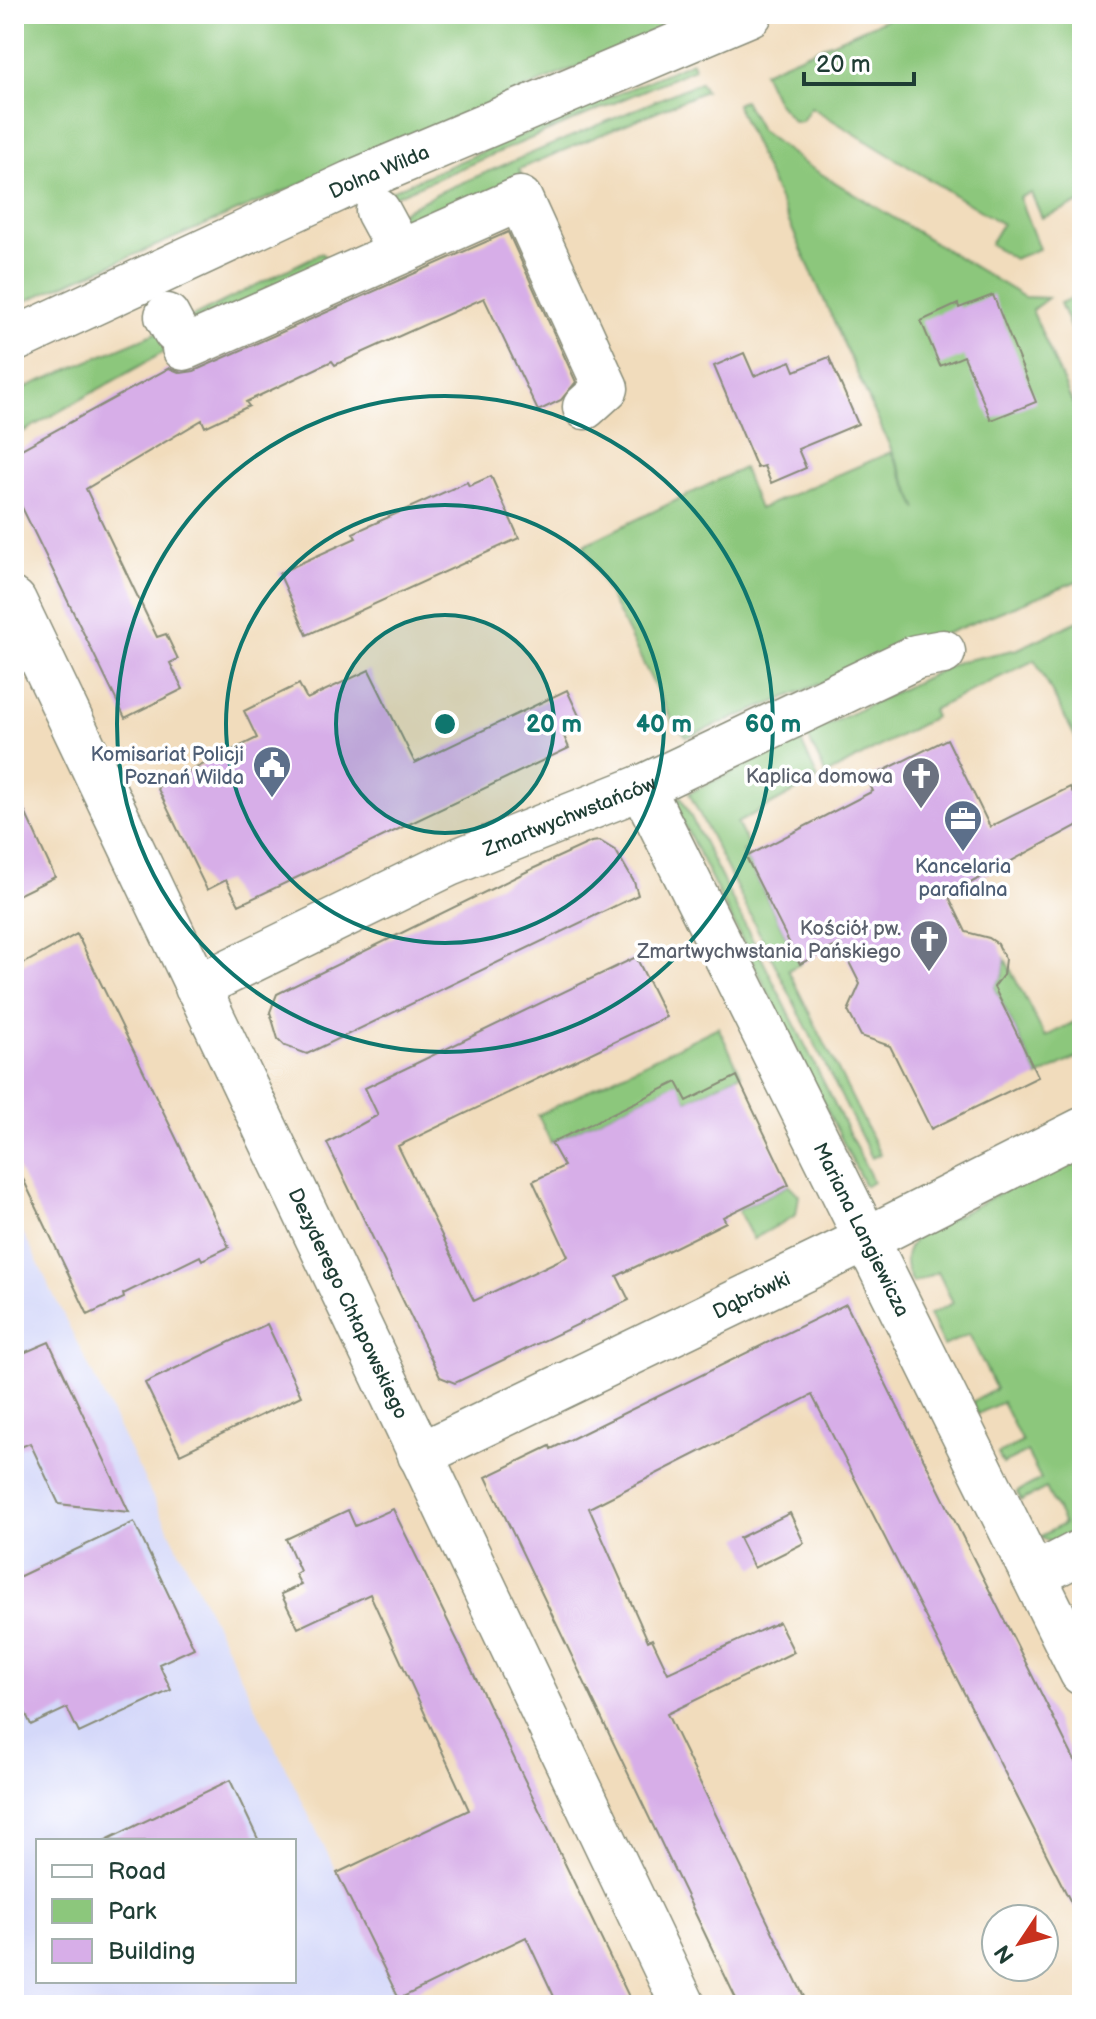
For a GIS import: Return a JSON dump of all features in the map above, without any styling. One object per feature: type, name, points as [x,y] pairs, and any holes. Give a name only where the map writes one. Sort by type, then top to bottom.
[{"type":"street","name":"Dolna Wilda","points":[[14,340],[351,183],[750,14]]},
{"type":"street","points":[[175,332],[520,199],[606,388],[585,407]]},
{"type":"street","name":"Dezyderego Chłapowskiego","points":[[14,601],[683,2005]]},
{"type":"street","name":"Zmartwychwstańców","points":[[197,987],[449,864],[642,787],[916,657],[943,652]]},
{"type":"street","name":"Mariana Langiewicza","points":[[642,787],[1082,1673]]},
{"type":"street","name":"Dąbrówki","points":[[420,1455],[867,1239],[1082,1130]]},
{"type":"street","points":[[1034,1576],[1082,1551]]},
{"type":"shaded area","points":[[14,1214],[399,1999],[387,2005],[14,2005]]},
{"type":"green space","points":[[14,14],[701,14],[14,306]]},
{"type":"green space","points":[[898,14],[1082,14],[1082,202],[1042,218],[1031,193],[1019,197],[1039,249],[1014,259],[990,244],[1002,224],[811,107],[802,121],[794,122],[777,102],[763,72]]},
{"type":"green space","points":[[692,62],[694,69],[377,204],[384,194]]},
{"type":"green space","points":[[700,82],[705,91],[519,169],[526,185],[421,223],[413,221],[394,227],[389,219],[440,192]]},
{"type":"green space","points":[[744,100],[760,130],[805,164],[1024,297],[1048,298],[1032,310],[1082,425],[1082,496],[1072,511],[1082,533],[1082,579],[687,737],[673,723],[584,545],[743,468],[759,509],[891,452],[918,509],[736,104]]},
{"type":"green space","points":[[321,253],[333,263],[181,332],[176,325]]},
{"type":"green space","points":[[1082,282],[1082,356],[1060,303],[1078,296],[1074,285]]},
{"type":"green space","points":[[165,329],[173,347],[14,437],[14,394],[19,390]]},
{"type":"green space","points":[[1082,619],[1082,750],[1035,660],[932,710],[935,717],[826,775],[807,735],[958,662],[1018,649]]},
{"type":"green space","points":[[800,739],[818,779],[737,823],[749,847],[743,851],[800,964],[788,970],[880,1154],[872,1158],[689,793]]},
{"type":"green space","points":[[681,797],[873,1181],[865,1186],[680,816],[676,799]]},
{"type":"green space","points":[[1005,959],[1045,1037],[1082,1018],[1082,1055],[1038,1077],[994,987],[1003,975]]},
{"type":"green space","points":[[718,1027],[741,1074],[687,1101],[676,1083],[551,1143],[538,1115]]},
{"type":"green space","points":[[1082,1151],[1082,1529],[1050,1542],[1039,1537],[1064,1524],[1046,1488],[1021,1501],[1017,1492],[1041,1479],[1027,1452],[1003,1464],[998,1454],[1022,1442],[1002,1402],[978,1414],[972,1402],[996,1389],[969,1334],[944,1346],[929,1315],[953,1303],[938,1272],[913,1283],[906,1259],[917,1236]]},
{"type":"green space","points":[[789,1185],[799,1195],[796,1215],[753,1239],[738,1210]]},
{"type":"building","points":[[508,232],[576,382],[561,400],[538,411],[484,298],[335,365],[332,361],[246,402],[249,406],[205,427],[202,420],[86,489],[157,637],[166,634],[178,659],[170,663],[183,689],[125,718],[14,491],[14,453],[169,368],[181,373],[194,371]]},
{"type":"building","points":[[993,295],[1036,402],[991,420],[964,356],[940,366],[921,321],[958,304],[959,308]]},
{"type":"building","points":[[744,353],[754,376],[791,361],[795,371],[829,357],[858,424],[798,449],[806,468],[771,483],[764,466],[757,468],[714,366]]},
{"type":"building","points":[[491,476],[519,538],[307,635],[279,573],[356,538],[353,533],[467,482],[469,486]]},
{"type":"building","points":[[369,670],[415,763],[567,690],[581,720],[561,729],[569,748],[239,905],[226,880],[207,890],[157,787],[257,738],[244,711],[299,684],[307,699]]},
{"type":"building","name":"Kościół pw. Zmartwychwstania Pańskiego","points":[[947,739],[990,827],[1070,787],[1082,811],[1082,823],[948,895],[966,932],[989,938],[998,944],[1005,959],[1003,975],[994,987],[1038,1077],[931,1129],[890,1046],[861,1036],[848,1011],[860,984],[840,944],[800,964],[746,857],[873,791],[867,779]]},
{"type":"building","points":[[14,788],[55,877],[14,897]]},
{"type":"building","points":[[600,841],[616,851],[638,895],[307,1054],[285,1046],[278,1039],[270,1012],[277,994],[530,870],[591,842]]},
{"type":"building","points":[[77,934],[229,1247],[202,1260],[200,1256],[88,1315],[14,1160],[14,969]]},
{"type":"building","points":[[636,957],[666,1017],[398,1146],[474,1301],[568,1256],[533,1181],[564,1166],[551,1143],[677,1082],[687,1101],[737,1076],[789,1185],[723,1217],[726,1222],[617,1276],[629,1300],[455,1383],[440,1377],[327,1143],[378,1115],[365,1088]]},
{"type":"building","points":[[846,1304],[1082,1775],[1082,1924],[812,1395],[589,1508],[648,1641],[652,1639],[668,1673],[779,1622],[794,1652],[667,1714],[808,2005],[739,2005],[486,1477],[550,1446],[551,1449]]},
{"type":"building","points":[[267,1324],[301,1396],[180,1454],[145,1383]]},
{"type":"building","points":[[49,1342],[129,1512],[59,1504],[30,1443],[14,1450],[14,1357]]},
{"type":"building","points":[[393,1509],[633,2005],[558,2005],[526,1937],[399,1999],[337,1873],[469,1810],[370,1594],[298,1628],[281,1594],[301,1585],[295,1574],[300,1571],[286,1539],[348,1510],[355,1526]]},
{"type":"building","points":[[790,1513],[804,1543],[754,1568],[739,1538]]},
{"type":"building","points":[[134,1522],[194,1648],[159,1664],[171,1690],[79,1733],[67,1708],[31,1725],[14,1688],[14,1579]]},
{"type":"building","points":[[230,1780],[258,1839],[108,1839]]},
{"type":"place","name":"Komisariat Policji Poznań Wilda","points":[[272,799]]},
{"type":"place","name":"Kaplica domowa","points":[[921,810]]},
{"type":"place","name":"Kancelaria parafialna","points":[[963,853]]},
{"type":"place","name":"Kościół pw. Zmartwychwstania Pańskiego","points":[[929,973]]}]
